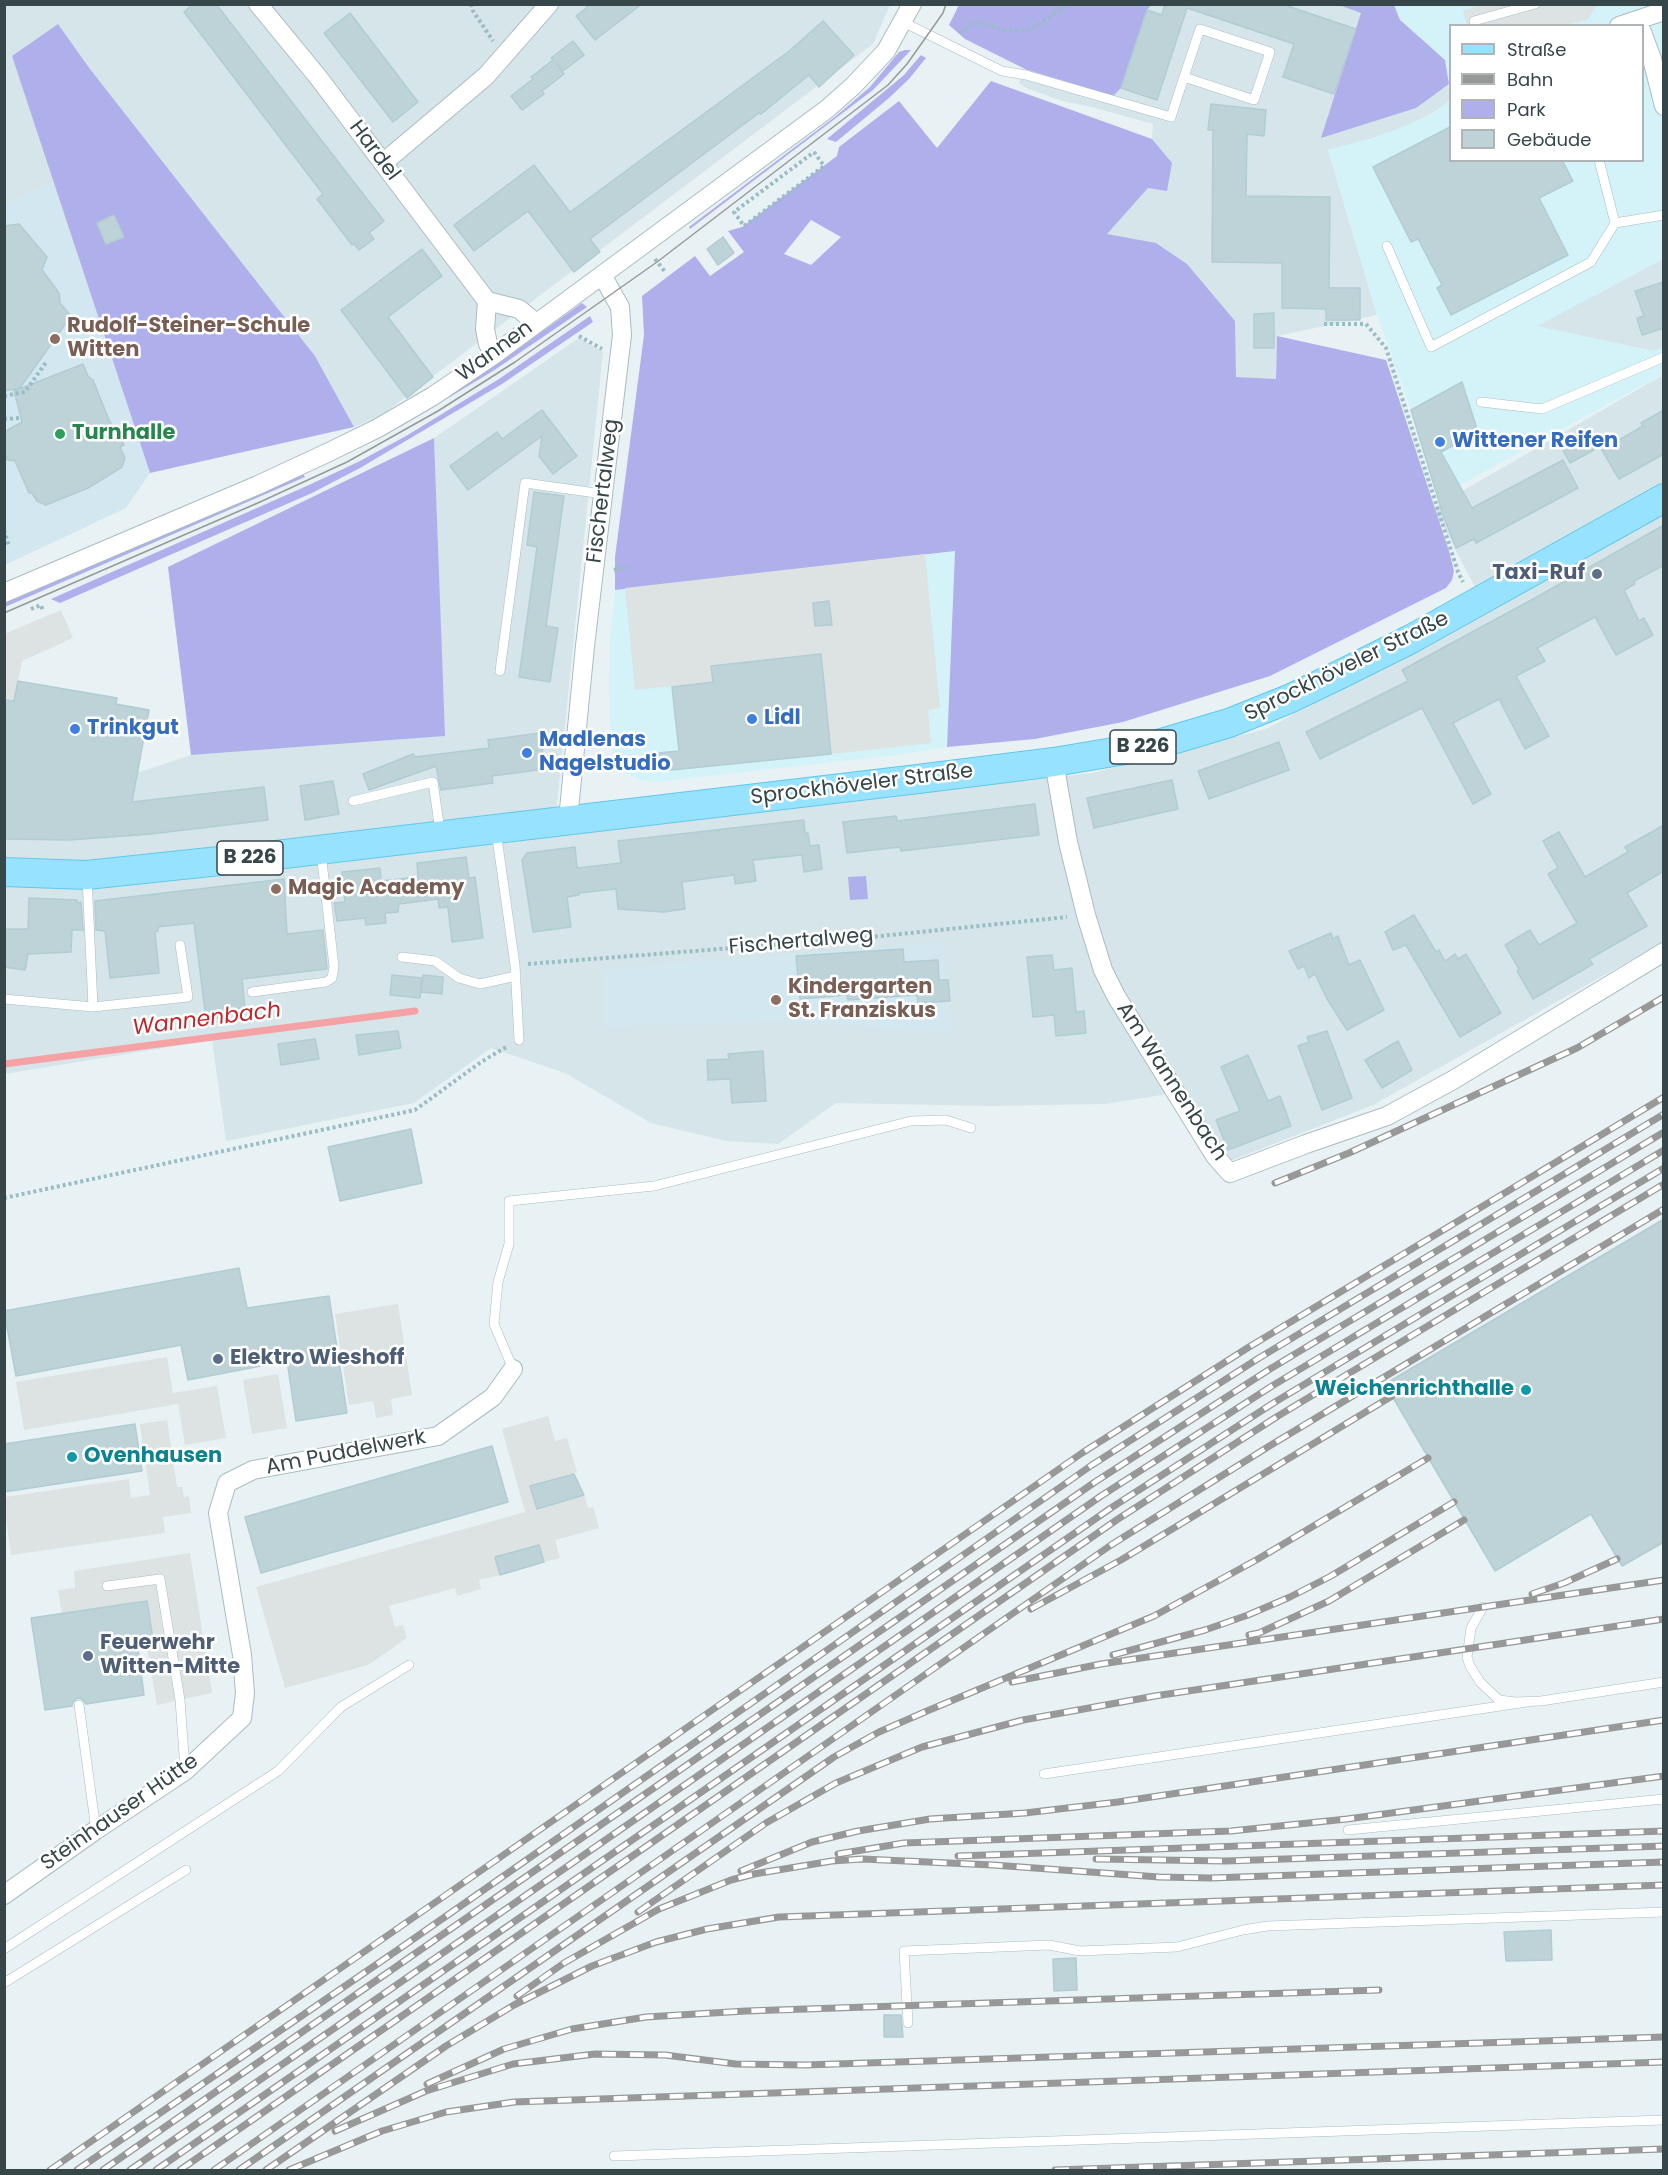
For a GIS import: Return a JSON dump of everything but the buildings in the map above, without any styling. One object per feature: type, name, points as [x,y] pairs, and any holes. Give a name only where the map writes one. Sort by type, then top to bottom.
[{"type":"main road","name":"Sprockhöveler Straße","points":[[4,872],[87,875],[320,850],[1054,762],[1155,745],[1228,723],[1309,689],[1411,639],[1664,498]]},
{"type":"street","name":"Hardel","points":[[258,4],[318,77],[486,301]]},
{"type":"street","points":[[383,163],[486,76],[549,4]]},
{"type":"street","name":"Wannen","points":[[4,593],[258,485],[378,428],[424,401],[495,354],[827,109],[853,86],[886,51],[912,4]]},
{"type":"street","points":[[1638,20],[1664,11]]},
{"type":"street","points":[[1644,37],[1664,105]]},
{"type":"street","name":"Fischertalweg","points":[[568,820],[585,646],[620,359],[622,318],[614,293],[602,274]]},
{"type":"street","points":[[495,354],[488,344],[485,329],[486,301],[519,309],[536,323]]},
{"type":"street","name":"Am Wannenbach","points":[[1054,762],[1068,842],[1086,915],[1103,970],[1116,996],[1215,1156],[1230,1173],[1387,1116],[1453,1080],[1664,952]]},
{"type":"street","name":"Am Puddelwerk","points":[[227,1483],[253,1470],[438,1436],[493,1397],[513,1369]]},
{"type":"street","name":"Steinhauser Hütte","points":[[4,1895],[96,1830],[185,1772],[242,1718],[245,1693],[242,1655],[218,1513],[227,1483]]},
{"type":"lane","points":[[1474,21],[1535,4]]},
{"type":"lane","points":[[903,22],[1002,71],[1026,75],[1171,117],[1184,77],[1200,29],[1270,52],[1254,100],[1184,77]]},
{"type":"lane","points":[[1387,246],[1431,347],[1591,262],[1615,223],[1600,162]]},
{"type":"lane","points":[[1615,223],[1664,215]]},
{"type":"lane","points":[[1481,402],[1542,409],[1664,357]]},
{"type":"lane","points":[[500,671],[525,483],[603,494]]},
{"type":"lane","points":[[353,801],[433,782],[441,836]]},
{"type":"lane","points":[[495,829],[515,965],[519,1040]]},
{"type":"lane","points":[[252,992],[326,982],[332,978],[334,967],[320,850]]},
{"type":"lane","points":[[87,875],[93,1007]]},
{"type":"lane","points":[[4,999],[93,1007],[188,997],[180,945]]},
{"type":"lane","points":[[402,957],[435,961],[459,978],[480,984],[516,976]]},
{"type":"lane","points":[[513,1369],[494,1324],[498,1282],[509,1244],[509,1200],[654,1186],[911,1121],[946,1120],[971,1128]]},
{"type":"lane","points":[[107,1586],[160,1579],[180,1700],[185,1772]]},
{"type":"lane","points":[[1483,1607],[1469,1635],[1467,1649],[1470,1666],[1480,1682],[1498,1700],[1527,1702]]},
{"type":"lane","points":[[4,1949],[278,1771],[341,1707],[409,1665]]},
{"type":"lane","points":[[1044,1774],[1664,1682]]},
{"type":"lane","points":[[78,1705],[96,1830]]},
{"type":"lane","points":[[1348,1830],[1664,1799]]},
{"type":"lane","points":[[4,1983],[186,1870]]},
{"type":"lane","points":[[908,2023],[904,1952],[1048,1945],[1080,1951],[1166,1947],[1186,1945],[1267,1926],[1664,1912]]},
{"type":"lane","points":[[614,2156],[1664,2120]]},
{"type":"path","points":[[471,4],[473,11],[504,56]]},
{"type":"path","points":[[951,46],[972,23],[984,22],[1000,29],[1015,31],[1030,29],[1067,4]]},
{"type":"path","points":[[814,152],[824,166],[744,226],[734,212],[814,152]]},
{"type":"path","points":[[654,256],[666,273]]},
{"type":"path","points":[[1324,324],[1365,324],[1386,348],[1458,573],[1474,604]]},
{"type":"path","points":[[4,396],[25,392],[47,361]]},
{"type":"path","points":[[4,419],[21,418]]},
{"type":"path","points":[[4,530],[9,547]]},
{"type":"path","points":[[31,609],[41,605],[43,611]]},
{"type":"path","name":"Fischertalweg","points":[[515,965],[861,938],[1086,915]]},
{"type":"path","points":[[4,1198],[415,1110],[481,1062],[519,1040]]},
{"type":"shaded area","points":[[1394,4],[1445,60],[1449,101],[1436,111],[1374,138],[1328,150],[1377,315],[1277,336],[1276,380],[1236,377],[1106,234],[1148,188],[1153,124],[1062,101],[1026,88],[1019,83],[1025,69],[1040,59],[1099,5]]},
{"type":"shaded area","points":[[1483,4],[1598,5],[1587,20],[1570,24],[1467,24],[1463,11]]},
{"type":"shaded area","points":[[4,5],[890,5],[873,44],[383,414],[354,427],[315,356],[90,69],[58,24],[13,56],[55,182],[5,205]]},
{"type":"shaded area","points":[[1394,5],[1663,5],[1663,259],[1537,326],[1652,351],[1663,348],[1663,374],[1438,497],[1411,410],[1377,315],[1328,150],[1406,126],[1436,111],[1449,101],[1449,162],[1644,162],[1644,24],[1449,24],[1449,83],[1445,60],[1400,20]]},
{"type":"shaded area","name":"Rudolf-Steiner-Schule Witten","points":[[55,182],[150,473],[126,508],[5,565],[4,205]]},
{"type":"shaded area","points":[[1663,259],[1663,348],[1653,351],[1536,326]]},
{"type":"shaded area","points":[[579,338],[603,352],[554,833],[1092,773],[1266,729],[1488,611],[1433,508],[1663,375],[1663,942],[1373,1105],[1230,1161],[1215,1149],[1181,1089],[1162,1095],[1105,1104],[990,1106],[836,1103],[778,1144],[726,1141],[651,1123],[565,1073],[491,1048],[414,1103],[226,1141],[212,1040],[5,1074],[4,761],[17,756],[140,772],[191,755],[444,736],[434,438]]},
{"type":"shaded area","points":[[955,551],[947,747],[898,755],[656,782],[640,780],[626,773],[615,760],[611,743],[609,687],[610,640],[615,590]]},
{"type":"shaded area","points":[[925,554],[940,708],[928,710],[931,743],[831,754],[820,654],[711,666],[713,682],[635,690],[625,588]]},
{"type":"shaded area","points":[[61,610],[73,638],[22,661],[14,701],[5,700],[4,634]]},
{"type":"shaded area","name":"Kindergarten St. Franziskus","points":[[944,942],[952,1031],[936,1032],[782,1021],[604,1028],[602,969]]},
{"type":"shaded area","points":[[398,1304],[412,1395],[391,1399],[393,1415],[376,1418],[373,1401],[349,1405],[335,1314]]},
{"type":"shaded area","points":[[167,1357],[173,1393],[217,1386],[226,1438],[185,1445],[178,1404],[24,1430],[16,1382]]},
{"type":"shaded area","points":[[278,1374],[287,1428],[252,1434],[243,1380]]},
{"type":"shaded area","points":[[548,1416],[555,1441],[567,1438],[577,1472],[531,1486],[537,1508],[584,1495],[588,1508],[593,1507],[599,1528],[555,1540],[560,1558],[544,1562],[539,1545],[495,1557],[500,1575],[479,1580],[481,1589],[457,1596],[455,1588],[389,1606],[395,1627],[403,1625],[407,1638],[368,1665],[285,1688],[256,1587],[525,1512],[502,1429]]},
{"type":"shaded area","points":[[167,1420],[177,1487],[182,1487],[184,1497],[189,1496],[191,1513],[163,1517],[165,1533],[11,1555],[5,1497],[129,1479],[131,1498],[150,1495],[140,1424]]},
{"type":"shaded area","points":[[190,1553],[212,1693],[157,1705],[147,1647],[154,1646],[147,1601],[62,1614],[58,1590],[75,1588],[74,1571]]},
{"type":"green space","points":[[959,4],[1151,5],[1147,10],[1121,88],[1113,96],[1025,69],[965,39],[949,25]]},
{"type":"green space","points":[[1339,5],[1394,5],[1400,20],[1445,60],[1449,84],[1416,108],[1321,138],[1361,13]]},
{"type":"green space","points":[[58,24],[90,69],[315,356],[354,427],[150,473],[12,56]]},
{"type":"green space","points":[[911,50],[873,90],[690,229],[689,227],[836,116],[870,87],[899,52]]},
{"type":"green space","points":[[921,55],[926,58],[889,98],[836,142],[827,139],[904,75]]},
{"type":"green space","points":[[991,81],[1152,139],[1172,163],[1167,191],[1148,188],[1107,234],[1156,243],[1187,264],[1235,321],[1236,377],[1276,379],[1277,336],[1386,360],[1449,551],[1454,571],[1452,580],[1446,588],[1270,676],[1123,722],[1035,739],[947,747],[955,551],[615,590],[615,557],[644,335],[642,296],[695,256],[710,276],[744,252],[728,231],[742,227],[837,156],[839,147],[899,101],[937,148]],"holes":[[[811,220],[841,237],[811,265],[784,254]]]},
{"type":"green space","points":[[582,303],[587,307],[493,371],[400,427],[491,368]]},
{"type":"green space","points":[[590,316],[593,322],[502,384],[360,468],[312,493],[60,603],[51,599],[358,462],[406,436],[499,379]]},
{"type":"green space","points":[[434,438],[445,736],[191,755],[168,567]]},
{"type":"green space","points":[[303,474],[305,477],[5,607],[5,603]]},
{"type":"green space","points":[[866,876],[868,899],[850,900],[848,877]]},
{"type":"waterway","name":"Wannenbach","points":[[4,1064],[415,1011]]},
{"type":"tram line","points":[[4,613],[347,462],[438,411],[515,362],[657,262],[888,85],[907,64],[943,13],[946,4]]},
{"type":"railway","points":[[1275,1183],[1349,1153],[1577,1048],[1664,997]]},
{"type":"railway","points":[[50,2170],[1082,1453],[1249,1347],[1664,1097]]},
{"type":"railway","points":[[77,2170],[399,1949],[1092,1465],[1259,1358],[1664,1114]]},
{"type":"railway","points":[[103,2170],[1095,1482],[1270,1369],[1664,1132]]},
{"type":"railway","points":[[130,2170],[1101,1496],[1272,1386],[1664,1150]]},
{"type":"railway","points":[[156,2170],[1111,1508],[1275,1402],[1664,1168]]},
{"type":"railway","points":[[180,2170],[1118,1519],[1278,1416],[1664,1184]]},
{"type":"railway","points":[[214,2170],[1111,1545],[1271,1445],[1664,1209]]},
{"type":"railway","points":[[1031,1609],[1121,1560],[1392,1396]]},
{"type":"railway","points":[[239,2170],[834,1757],[879,1732],[1154,1616],[1258,1559],[1428,1458]]},
{"type":"railway","points":[[1113,1655],[1205,1630],[1290,1597],[1331,1576],[1454,1502]]},
{"type":"railway","points":[[1249,1635],[1259,1633],[1329,1601],[1464,1520]]},
{"type":"railway","points":[[1532,1594],[1564,1583],[1617,1559]]},
{"type":"railway","points":[[1012,1682],[1101,1664],[1664,1580]]},
{"type":"railway","points":[[638,1912],[766,1823],[836,1783],[922,1747],[1023,1720],[1155,1696],[1664,1619]]},
{"type":"railway","points":[[741,1871],[812,1842],[858,1831],[930,1819],[1025,1813],[1118,1802],[1664,1720]]},
{"type":"railway","points":[[838,1854],[904,1843],[1231,1831],[1347,1819],[1664,1776]]},
{"type":"railway","points":[[958,1856],[1664,1831]]},
{"type":"railway","points":[[1096,1859],[1226,1861],[1664,1846]]},
{"type":"railway","points":[[517,1996],[564,1963],[659,1909],[731,1880],[832,1861],[862,1859],[993,1865],[1159,1877],[1211,1878],[1664,1862]]},
{"type":"railway","points":[[266,2170],[446,2046],[514,2005],[592,1966],[656,1942],[707,1929],[779,1917],[1664,1885]]},
{"type":"railway","points":[[427,2084],[504,2049],[572,2029],[646,2017],[746,2011],[1379,1990]]},
{"type":"railway","points":[[335,2131],[426,2091],[513,2064],[595,2054],[665,2055],[736,2064],[805,2065],[1664,2037]]},
{"type":"railway","points":[[289,2170],[382,2131],[446,2112],[514,2102],[1664,2062]]},
{"type":"railway","points":[[1055,2170],[1664,2149]]},
{"type":"place","name":"Rudolf-Steiner-Schule Witten","points":[[55,339]]},
{"type":"place","name":"Turnhalle","points":[[60,434]]},
{"type":"place","name":"Wittener Reifen","points":[[1440,442]]},
{"type":"place","name":"Taxi-Ruf","points":[[1597,574]]},
{"type":"place","name":"Lidl","points":[[752,719]]},
{"type":"place","name":"Trinkgut","points":[[75,729]]},
{"type":"place","name":"Madlenas Nagelstudio","points":[[527,753]]},
{"type":"place","name":"Magic Academy","points":[[276,889]]},
{"type":"place","name":"Kindergarten St. Franziskus","points":[[776,1000]]},
{"type":"place","name":"Elektro Wieshoff","points":[[218,1359]]},
{"type":"place","name":"Weichenrichthalle","points":[[1526,1390]]},
{"type":"place","name":"Ovenhausen","points":[[72,1457]]},
{"type":"place","name":"Feuerwehr Witten-Mitte","points":[[88,1656]]}]
